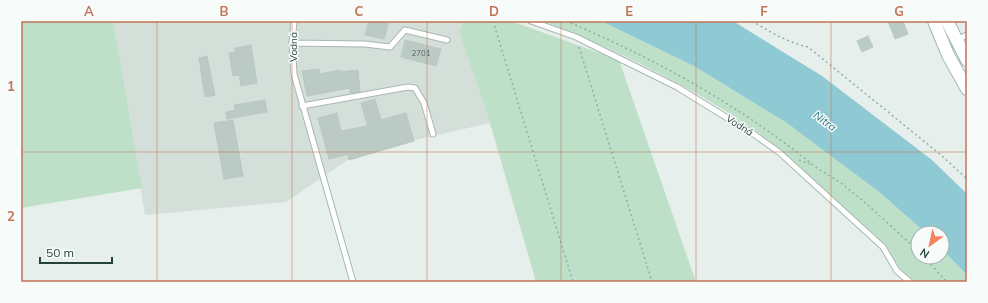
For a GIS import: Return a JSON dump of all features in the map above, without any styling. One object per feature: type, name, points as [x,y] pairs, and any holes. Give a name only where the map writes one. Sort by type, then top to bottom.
[{"type":"main road","points":[[934,21],[948,55],[967,89]]},
{"type":"main road","points":[[947,21],[962,38],[967,60]]},
{"type":"lane","name":"Vodná","points":[[294,21],[292,43],[294,74],[353,282]]},
{"type":"lane","name":"Vodná","points":[[531,21],[576,37],[677,86],[755,135],[780,153],[883,247],[897,271],[910,282]]},
{"type":"lane","points":[[292,43],[365,44],[390,46],[405,30],[447,40]]},
{"type":"lane","points":[[302,106],[408,87],[415,88],[424,103],[433,134]]},
{"type":"path","points":[[493,21],[573,282]]},
{"type":"path","points":[[752,21],[792,43],[808,47],[941,155],[967,179]]},
{"type":"path","points":[[576,37],[652,282]]},
{"type":"path","points":[[814,166],[840,183],[896,230],[910,244]]},
{"type":"path","points":[[931,265],[947,282]]},
{"type":"shaded area","points":[[113,21],[463,21],[459,32],[490,123],[358,153],[286,202],[145,215]]},
{"type":"green space","points":[[21,21],[113,21],[142,188],[21,208]]},
{"type":"green space","points":[[463,21],[511,21],[619,60],[696,282],[536,282],[490,123],[459,32]]},
{"type":"green space","points":[[544,21],[601,21],[694,66],[787,123],[878,191],[917,225],[910,225],[910,265],[950,265],[950,257],[967,275],[967,282],[917,282],[912,279],[901,269],[875,235],[789,157],[756,131],[706,99],[653,70]]},
{"type":"water","name":"Nitra","points":[[601,21],[733,21],[822,76],[932,160],[967,194],[967,275],[950,257],[950,225],[917,225],[878,191],[787,123],[694,66]]},
{"type":"building","points":[[369,21],[389,21],[384,39],[365,35]]},
{"type":"building","points":[[888,21],[903,21],[908,34],[895,39]]},
{"type":"building","points":[[868,36],[873,47],[862,52],[857,41]]},
{"type":"building","points":[[405,40],[441,49],[436,66],[401,57]]},
{"type":"building","points":[[251,45],[257,83],[241,86],[239,75],[233,76],[229,53],[235,52],[235,48]]},
{"type":"building","points":[[207,56],[215,95],[205,97],[199,58]]},
{"type":"building","points":[[319,69],[320,74],[340,70],[340,72],[358,70],[360,92],[350,93],[350,88],[307,96],[302,71]]},
{"type":"building","points":[[375,99],[381,120],[406,113],[414,141],[349,160],[348,154],[329,159],[318,118],[337,113],[341,131],[367,126],[361,103]]},
{"type":"building","points":[[265,100],[267,112],[227,119],[226,112],[235,110],[234,105]]},
{"type":"building","points":[[233,120],[243,176],[224,179],[214,123]]}]
